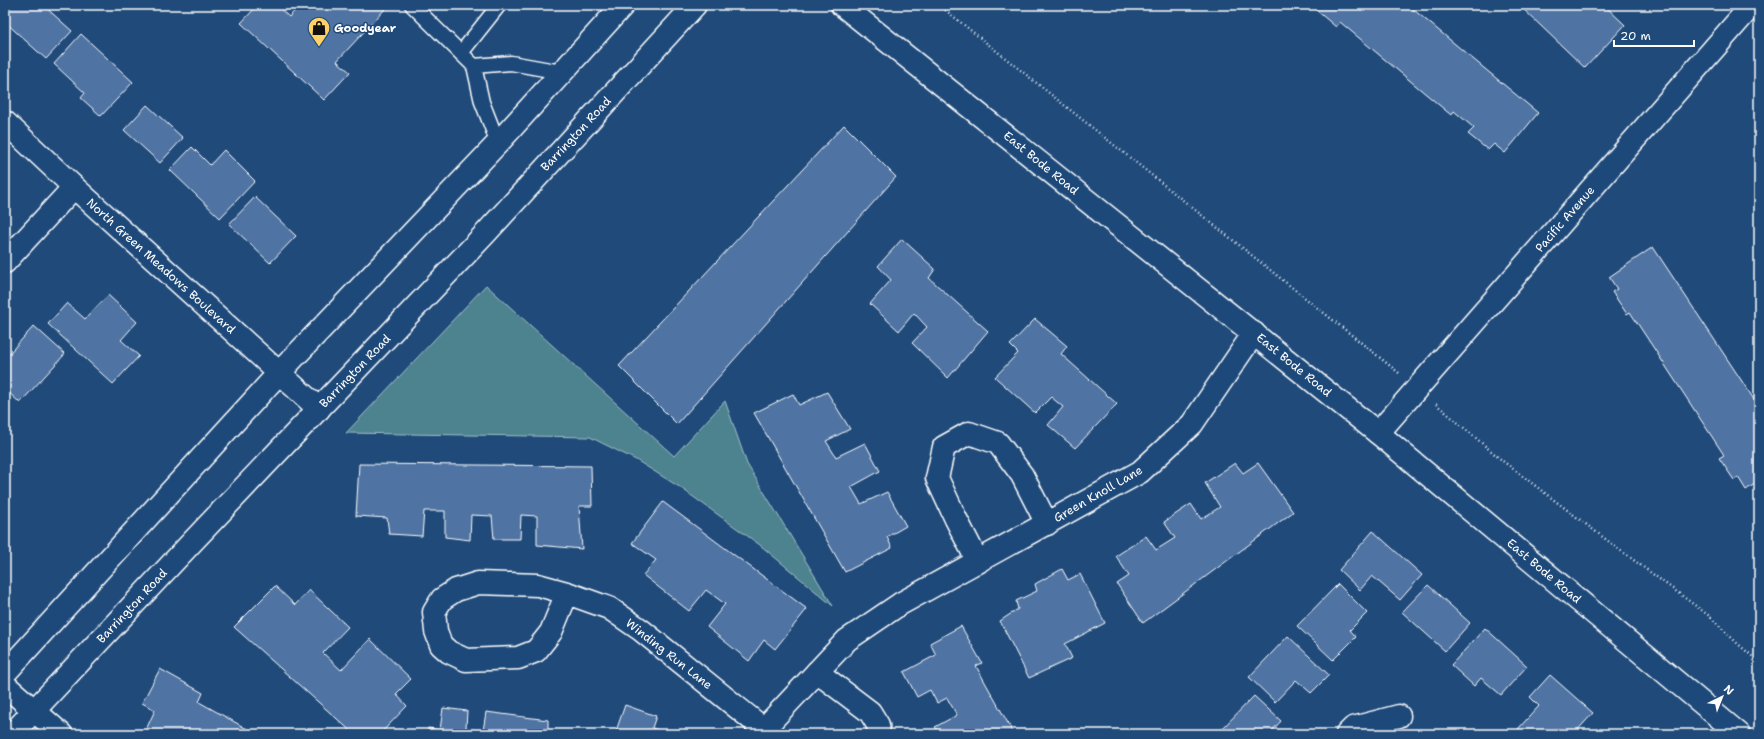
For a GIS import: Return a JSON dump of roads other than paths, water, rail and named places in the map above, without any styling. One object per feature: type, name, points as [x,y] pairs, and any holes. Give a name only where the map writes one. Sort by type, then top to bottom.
[{"type":"street","points":[[5,673],[279,373],[498,143],[623,5]]},
{"type":"street","name":"Barrington Road","points":[[12,734],[484,235],[695,5]]},
{"type":"street","name":"East Bode Road","points":[[842,5],[1378,433],[1739,734]]},
{"type":"street","name":"Pacific Avenue","points":[[1378,433],[1752,5]]},
{"type":"street","name":"North Green Meadows Boulevard","points":[[5,122],[74,187],[318,409]]},
{"type":"street","points":[[5,262],[74,187]]},
{"type":"street","name":"Green Knoll Lane","points":[[764,732],[847,640],[900,604],[1140,472],[1192,424],[1254,333]]},
{"type":"street","name":"Green Knoll Lane","points":[[978,562],[937,478],[944,447],[969,433],[998,443],[1022,475],[1047,524]]},
{"type":"street","name":"Winding Run Lane","points":[[567,593],[551,632],[536,651],[518,658],[466,660],[449,652],[442,645],[436,631],[434,612],[442,599],[456,590],[478,583],[538,585],[567,593],[609,608],[641,630],[764,732]]},
{"type":"street","points":[[817,672],[870,712],[878,725],[879,734]]},
{"type":"street","points":[[5,685],[61,734]]},
{"type":"street","points":[[1347,734],[1353,728],[1399,716]]},
{"type":"lane","points":[[412,5],[474,66],[482,102],[498,143]]},
{"type":"lane","points":[[461,52],[499,5]]},
{"type":"lane","points":[[474,66],[511,63],[561,72]]},
{"type":"place","name":"Goodyear","points":[[319,48]]}]
